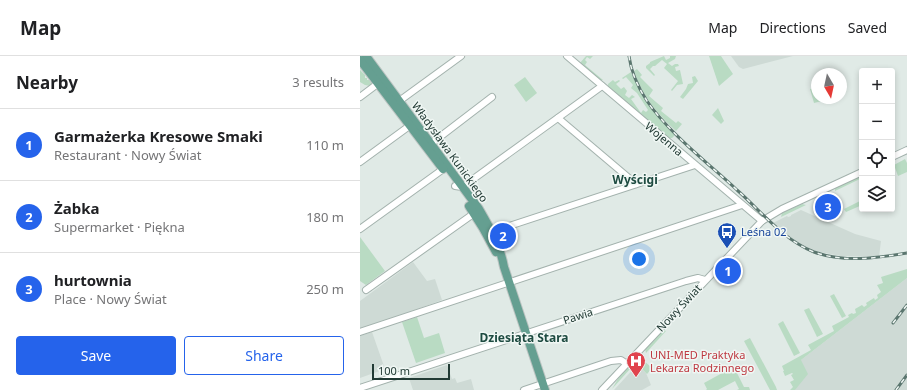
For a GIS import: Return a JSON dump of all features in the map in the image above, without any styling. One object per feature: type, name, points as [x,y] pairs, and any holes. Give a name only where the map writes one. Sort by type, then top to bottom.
[{"type":"main road","name":"Władysława Kunickiego","points":[[365,57],[412,125],[476,211],[491,236],[504,267],[544,387]]},
{"type":"street","points":[[398,105],[461,56]]},
{"type":"street","name":"Wojenna","points":[[567,56],[762,221]]},
{"type":"street","points":[[360,96],[381,81]]},
{"type":"street","points":[[459,187],[602,86]]},
{"type":"street","points":[[428,146],[492,98]]},
{"type":"street","points":[[558,118],[636,184]]},
{"type":"street","points":[[360,162],[412,125]]},
{"type":"street","points":[[895,156],[907,150]]},
{"type":"street","points":[[491,236],[497,230],[695,165]]},
{"type":"street","points":[[360,229],[445,168]]},
{"type":"street","name":"Nowy Świat","points":[[602,390],[762,221],[782,209],[859,173]]},
{"type":"street","points":[[360,332],[742,205]]},
{"type":"street","points":[[366,290],[476,211]]},
{"type":"street","name":"Pawia","points":[[360,388],[689,280],[698,278],[705,280]]},
{"type":"street","points":[[524,390],[544,387],[611,361],[621,360],[627,364]]},
{"type":"street","points":[[373,390],[380,382]]},
{"type":"shaded area","points":[[731,56],[793,56],[743,69],[739,67]]},
{"type":"shaded area","points":[[801,210],[855,234],[881,241],[879,257],[841,256],[814,251],[785,234],[773,223],[787,216],[791,216]]},
{"type":"shaded area","points":[[413,262],[427,281],[435,279],[442,300],[360,330],[360,301]]},
{"type":"shaded area","points":[[907,278],[907,390],[795,390],[801,360]]},
{"type":"shaded area","points":[[372,332],[385,369],[360,378],[360,336]]},
{"type":"shaded area","points":[[447,365],[452,379],[455,378],[457,383],[471,379],[474,390],[413,390],[409,378]]},
{"type":"shaded area","name":"UNI-MED Praktyka Lekarza Rodzinnego","points":[[637,365],[646,373],[651,385],[642,390],[614,390]]},
{"type":"green space","points":[[586,56],[593,56],[590,59],[587,57],[585,60],[587,62],[585,65],[603,80],[600,80],[580,63]]},
{"type":"green space","points":[[664,56],[666,60],[670,58],[670,56],[676,56],[675,59],[668,63],[672,66],[678,64],[679,66],[675,67],[676,71],[680,70],[683,84],[677,85],[672,91],[671,90],[678,81],[664,68],[667,64],[662,60],[653,66],[650,69],[655,75],[654,76],[646,68],[650,62]]},
{"type":"green space","points":[[709,56],[721,56],[733,74],[719,86]]},
{"type":"green space","points":[[637,69],[642,75],[640,77],[653,90],[649,96],[663,108],[661,111],[676,123],[678,121],[682,124],[676,131],[651,104],[637,80],[634,71]]},
{"type":"green space","points":[[360,70],[365,75],[365,78],[367,78],[367,80],[369,80],[372,84],[370,86],[360,82]]},
{"type":"green space","points":[[631,72],[644,98],[675,135],[672,138],[668,138],[608,87],[608,84],[613,80],[615,82],[619,80],[620,81],[616,84],[621,89],[624,87],[627,91],[625,95],[629,98],[632,95],[635,97],[631,99],[641,113],[643,110],[646,112],[648,110],[637,93],[631,88],[633,85],[626,77],[623,79],[622,78]]},
{"type":"green space","points":[[695,76],[698,81],[683,99],[680,97],[688,84],[693,83],[692,77]]},
{"type":"green space","points":[[525,77],[537,93],[526,102],[514,85]]},
{"type":"green space","points":[[718,108],[724,121],[721,124],[712,115]]},
{"type":"green space","points":[[905,159],[907,163],[907,172],[898,176],[895,164]]},
{"type":"green space","points":[[859,176],[859,179],[835,191],[835,188]]},
{"type":"green space","points":[[859,202],[859,206],[846,212],[844,209]]},
{"type":"green space","points":[[802,204],[806,205],[781,217],[782,213]]},
{"type":"green space","points":[[360,237],[385,271],[366,285],[360,281]]},
{"type":"green space","points":[[907,269],[907,278],[801,360],[808,374],[795,390],[790,390],[793,387],[790,382],[794,380],[791,375],[793,374],[792,373],[785,376],[782,366],[811,350],[808,345],[834,331],[832,326],[849,317],[848,315],[856,313],[855,309],[862,305],[864,307],[867,305],[866,303],[874,298],[875,300],[878,298],[877,295],[881,292],[877,285],[883,283],[881,277]]},
{"type":"green space","points":[[834,294],[846,316],[842,318],[830,296]]},
{"type":"green space","points":[[809,308],[823,334],[817,337],[804,310]]},
{"type":"green space","points":[[417,317],[424,338],[439,333],[445,353],[416,363],[402,322]]},
{"type":"green space","points":[[783,321],[800,353],[794,356],[778,324]]},
{"type":"green space","points":[[663,330],[666,331],[646,353],[645,349]]},
{"type":"green space","points":[[750,338],[777,390],[770,390],[744,341]]},
{"type":"green space","points":[[643,360],[652,368],[647,374],[638,365]]},
{"type":"green space","points":[[733,365],[744,387],[749,387],[750,390],[737,390],[739,389],[735,381],[718,390],[706,390],[707,389],[704,383],[724,372],[723,370]]},
{"type":"green space","points":[[627,368],[630,369],[612,389],[619,377]]},
{"type":"railway","points":[[629,56],[635,79],[647,101],[656,113],[677,136],[792,240],[814,252],[837,258],[872,258],[907,253]]},
{"type":"railway","points":[[893,323],[907,305]]},
{"type":"railway","points":[[896,390],[907,375]]},
{"type":"place","name":"hurtownia","points":[[828,207]]},
{"type":"place","name":"Żabka","points":[[503,236]]},
{"type":"place","name":"Leśna 02","points":[[727,249]]},
{"type":"place","name":"Garmażerka Kresowe Smaki","points":[[728,271]]},
{"type":"place","name":"UNI-MED Praktyka Lekarza Rodzinnego","points":[[636,378]]},
{"type":"district","name":"Wyścigi","points":[[635,180]]},
{"type":"district","name":"Dziesiąta Stara","points":[[524,338]]}]
